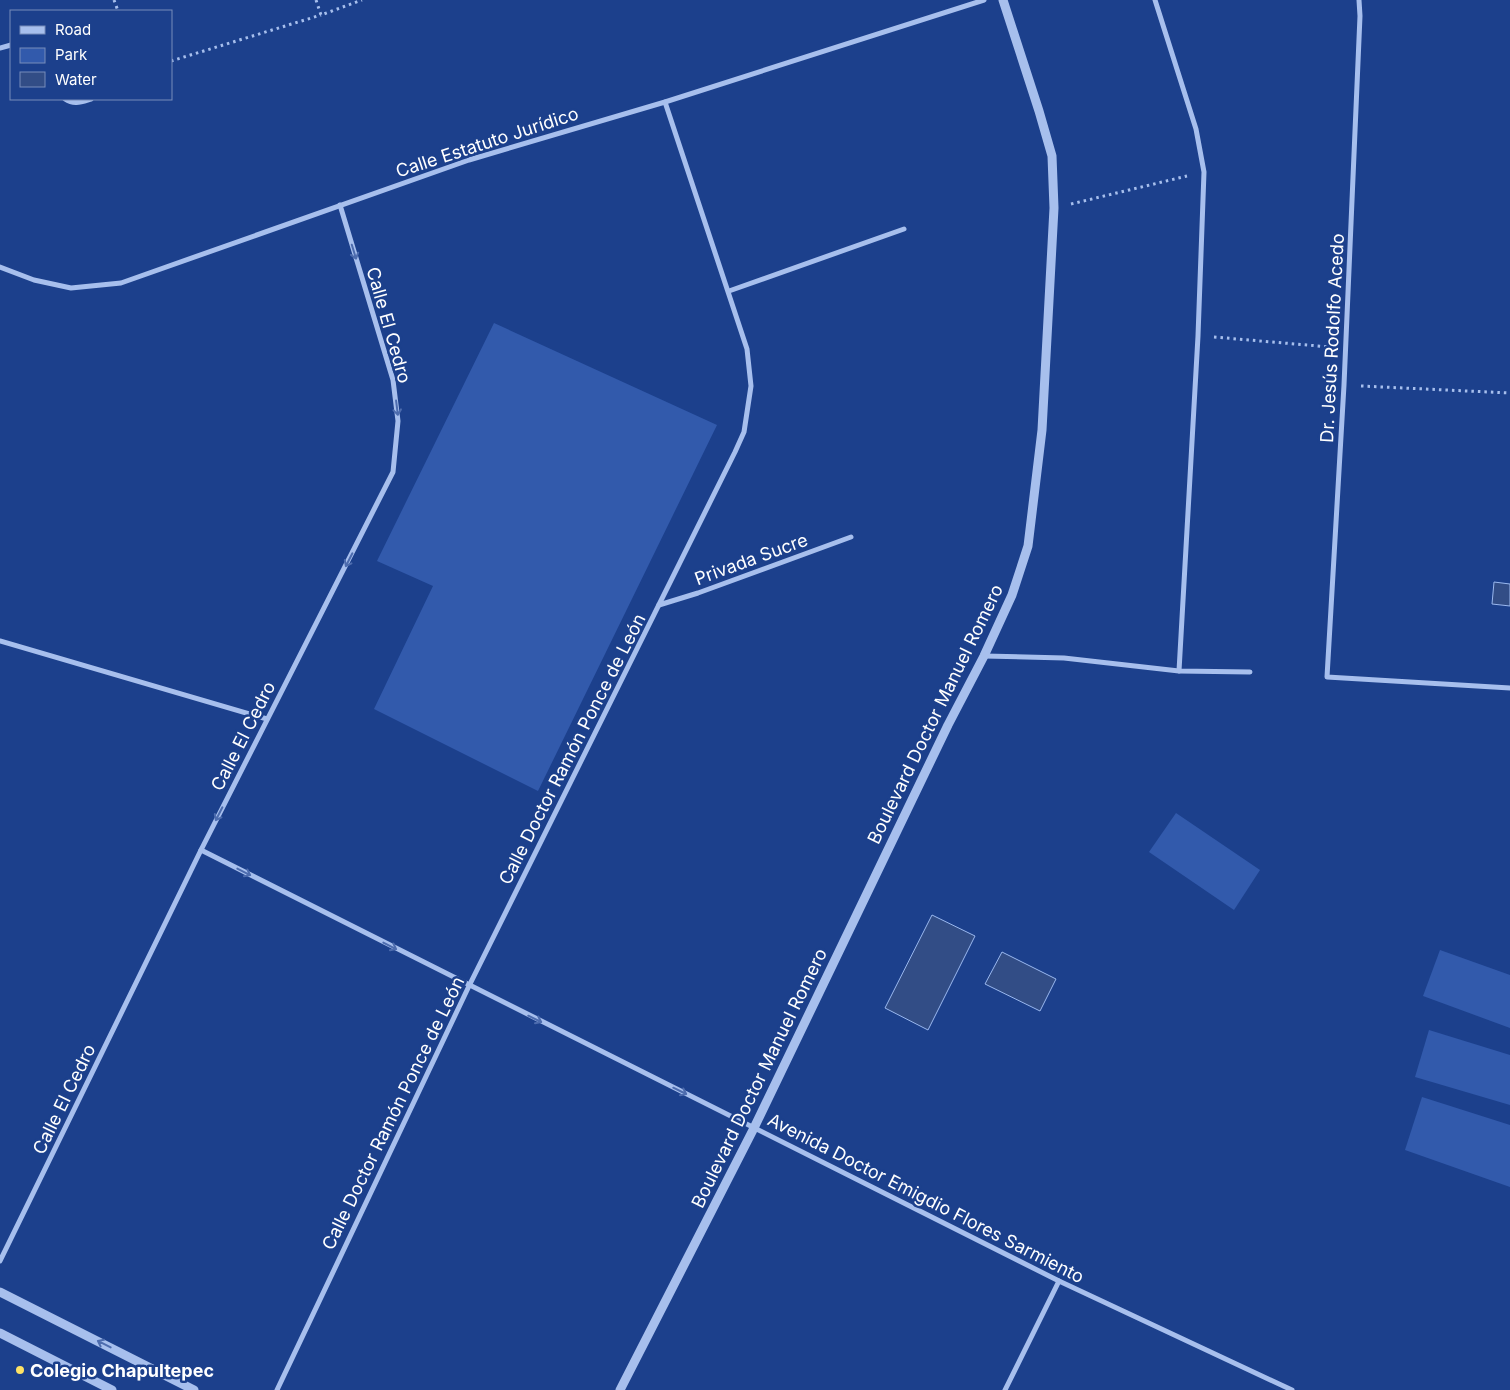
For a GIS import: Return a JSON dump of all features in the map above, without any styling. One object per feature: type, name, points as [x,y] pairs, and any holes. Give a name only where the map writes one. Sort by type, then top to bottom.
[{"type":"street","name":"Calle Estatuto Jurídico","points":[[0,267],[34,280],[71,288],[120,283],[469,160],[665,102],[984,0]]},
{"type":"street","name":"Boulevard Doctor Manuel Romero","points":[[620,1390],[754,1128],[948,724],[984,656],[1012,595],[1028,546],[1042,430],[1054,208],[1052,156],[1003,0]]},
{"type":"street","points":[[1155,0],[1196,129],[1204,172],[1198,336],[1179,671]]},
{"type":"street","name":"Dr. Jesús Rodolfo Acedo","points":[[1359,0],[1360,16],[1344,385],[1327,677],[1510,688]]},
{"type":"street","points":[[67,100],[72,103],[88,100]]},
{"type":"street","name":"Calle Doctor Ramón Ponce de León","points":[[277,1390],[469,986],[660,605],[744,432],[751,386],[747,349],[665,102]]},
{"type":"street","name":"Calle El Cedro","points":[[0,1261],[201,850],[393,472],[398,422],[393,380],[340,205]]},
{"type":"street","points":[[729,291],[904,229]]},
{"type":"street","name":"Privada Sucre","points":[[660,605],[851,537]]},
{"type":"street","points":[[0,640],[267,719]]},
{"type":"street","points":[[984,656],[1064,658],[1179,671],[1250,672]]},
{"type":"street","name":"Avenida Doctor Emigdio Flores Sarmiento","points":[[201,850],[1059,1281],[1292,1390]]},
{"type":"street","points":[[1005,1390],[1059,1281]]},
{"type":"street","points":[[0,1292],[194,1390]]},
{"type":"street","points":[[0,1334],[112,1390]]},
{"type":"path","points":[[316,0],[321,15]]},
{"type":"path","points":[[172,61],[321,15],[362,0]]},
{"type":"path","points":[[1054,208],[1204,172]]},
{"type":"path","points":[[1198,336],[1345,348]]},
{"type":"path","points":[[1344,385],[1510,393]]},
{"type":"green space","points":[[494,323],[717,425],[538,791],[374,709],[433,586],[377,561]]},
{"type":"green space","points":[[1176,813],[1260,870],[1234,910],[1149,852]]},
{"type":"green space","points":[[1440,950],[1510,975],[1510,1028],[1423,996]]},
{"type":"green space","points":[[1429,1030],[1510,1055],[1510,1105],[1415,1077]]},
{"type":"green space","points":[[1422,1097],[1510,1125],[1510,1187],[1405,1150]]},
{"type":"water","points":[[1494,582],[1510,584],[1510,606],[1492,604]]},
{"type":"water","points":[[932,915],[975,936],[928,1030],[885,1008]]},
{"type":"water","points":[[1002,952],[1056,979],[1040,1011],[985,984]]},
{"type":"place","name":"Colegio Chapultepec","points":[[20,1370]]}]
